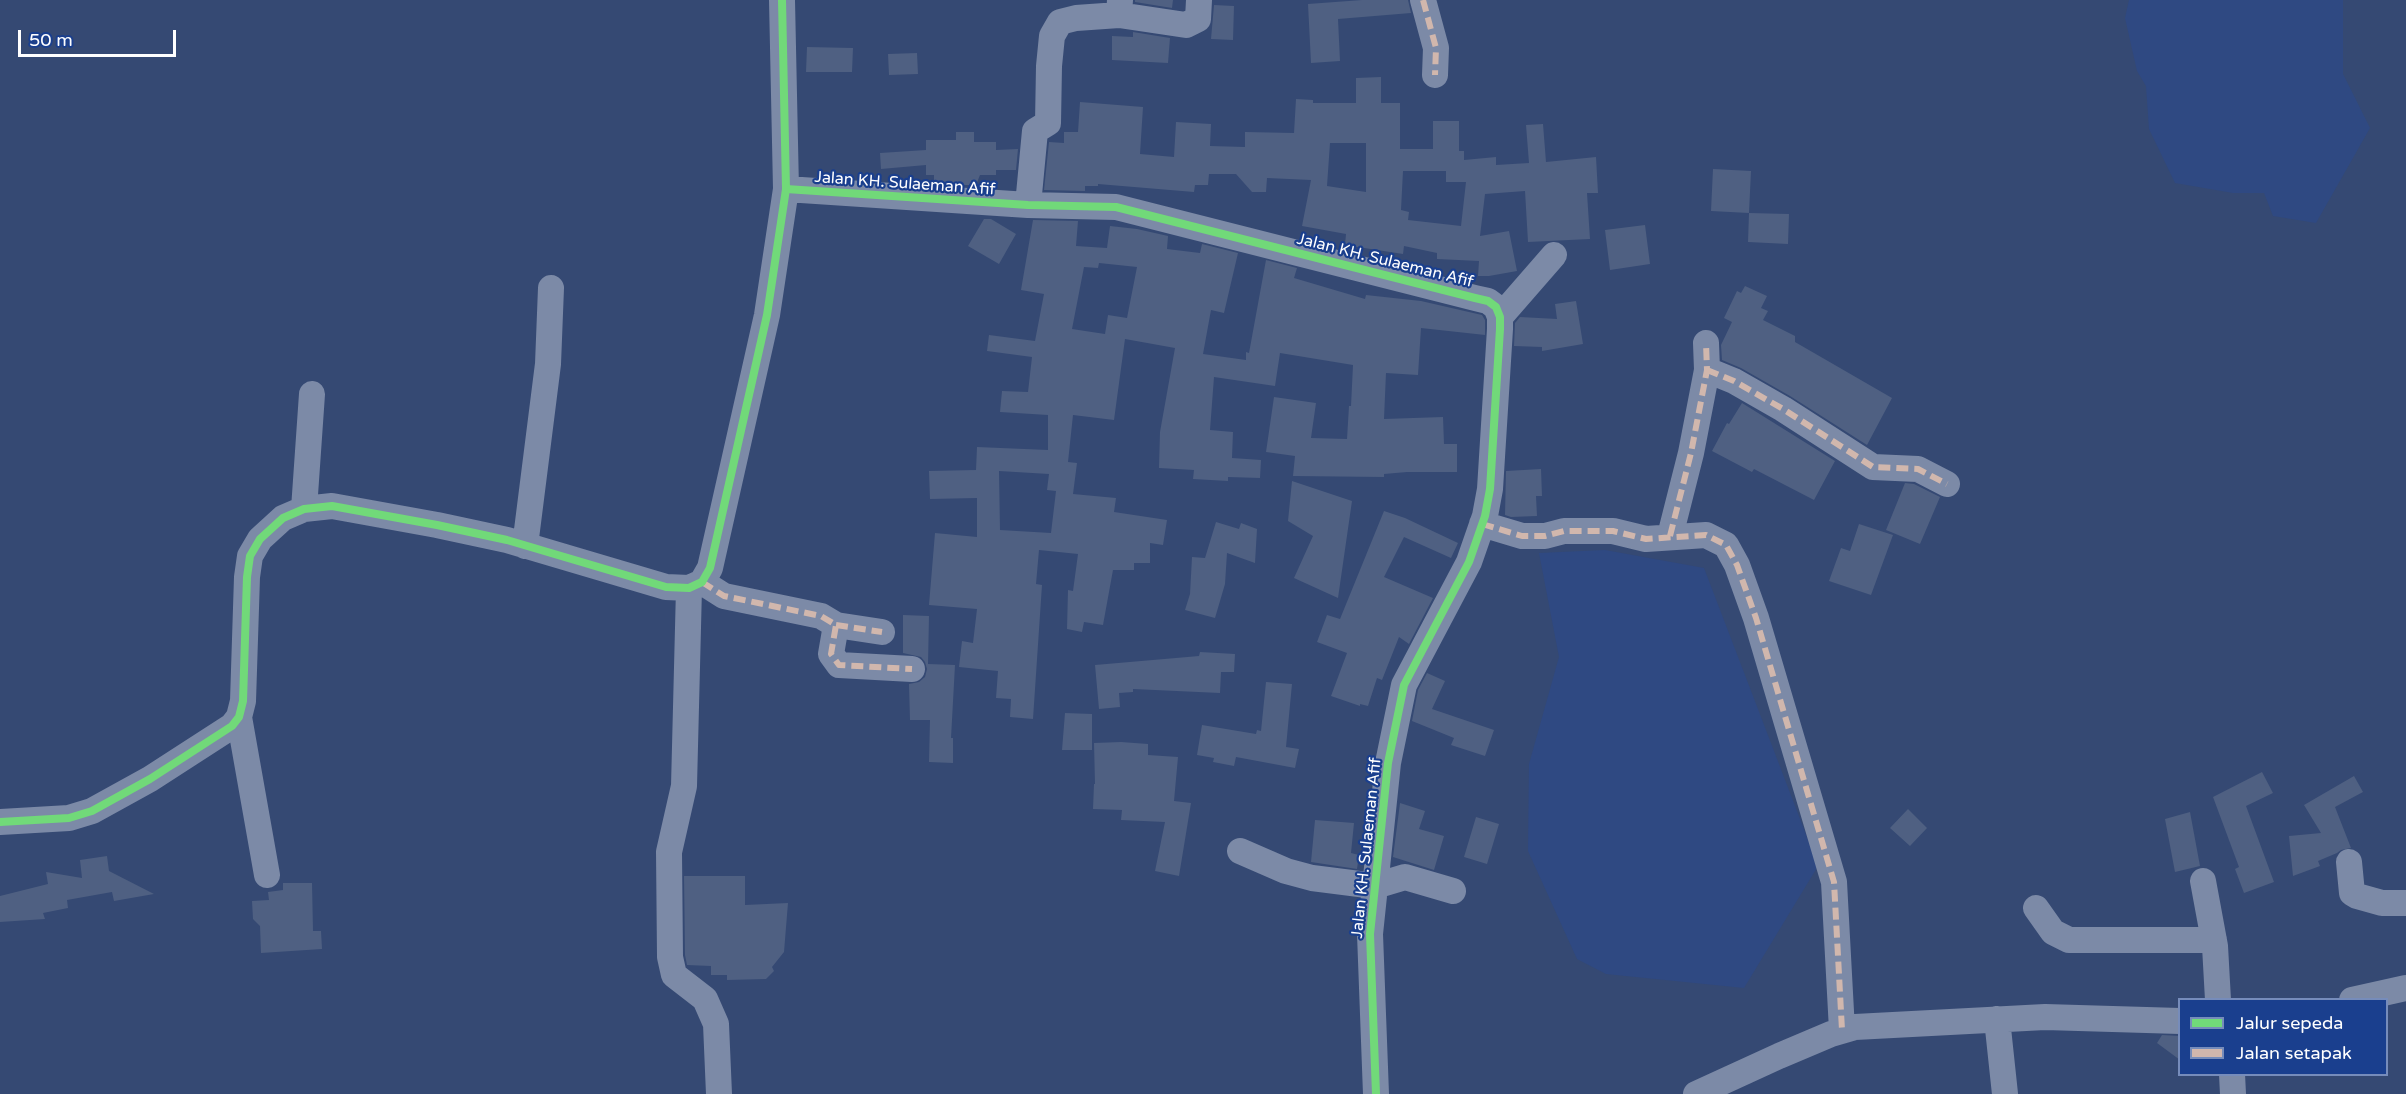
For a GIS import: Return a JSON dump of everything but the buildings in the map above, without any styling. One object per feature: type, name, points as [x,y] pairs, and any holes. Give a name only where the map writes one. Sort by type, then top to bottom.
[{"type":"street","points":[[719,1094],[716,1024],[705,999],[674,975],[670,957],[669,852],[684,786],[696,585],[710,568],[767,315],[786,189],[782,0]]},
{"type":"street","points":[[1028,205],[1035,131],[1048,123],[1052,36],[1060,22],[1119,8],[1186,25],[1198,19],[1199,0]]},
{"type":"street","points":[[1424,0],[1436,48],[1435,75]]},
{"type":"street","name":"Jalan KH. Sulaeman Afif","points":[[786,189],[1028,205],[1116,207],[1488,301],[1496,307],[1500,317],[1490,489],[1482,524],[1469,562],[1404,685],[1388,763],[1370,933],[1376,1094]]},
{"type":"street","points":[[1500,317],[1554,255]]},
{"type":"street","points":[[525,546],[548,364],[551,288]]},
{"type":"street","points":[[1670,536],[1691,453],[1707,370],[1706,343]]},
{"type":"street","points":[[1707,370],[1734,381],[1799,418],[1873,467],[1918,469],[1947,484]]},
{"type":"street","points":[[304,508],[312,394]]},
{"type":"street","points":[[0,822],[69,818],[92,811],[150,779],[232,726],[239,717],[243,701],[247,577],[250,556],[260,539],[284,518],[304,508],[332,506],[507,540],[666,587],[696,585],[724,596],[821,616],[836,625],[882,632]]},
{"type":"street","points":[[1482,524],[1522,536],[1545,536],[1564,531],[1613,531],[1646,539],[1706,535],[1726,545],[1737,565],[1756,618],[1834,882],[1842,1030]]},
{"type":"street","points":[[836,625],[831,654],[839,665],[912,669]]},
{"type":"street","points":[[239,717],[267,875]]},
{"type":"street","points":[[1240,851],[1286,871],[1312,878],[1375,886],[1405,877],[1453,891]]},
{"type":"street","points":[[2349,861],[2352,893],[2382,903],[2406,903]]},
{"type":"street","points":[[2202,881],[2214,940],[2218,998]]},
{"type":"street","points":[[2036,908],[2053,932],[2069,940],[2214,940]]},
{"type":"street","points":[[2357,998],[2406,988]]},
{"type":"street","points":[[1696,1094],[1779,1056],[1842,1030],[1855,1027],[2045,1017],[2178,1021]]},
{"type":"street","points":[[1997,1019],[2006,1094]]},
{"type":"street","points":[[2232,1076],[2233,1094]]},
{"type":"water","points":[[2129,0],[2343,0],[2343,74],[2370,128],[2316,223],[2273,216],[2264,193],[2233,193],[2175,183],[2149,129],[2146,86],[2137,71],[2125,18]]},
{"type":"water","points":[[1605,550],[1704,568],[1818,866],[1744,988],[1606,974],[1577,959],[1528,851],[1529,764],[1559,657],[1539,553]]},
{"type":"marked path","points":[[1423,0],[1436,48],[1435,75]]},
{"type":"marked path","points":[[1670,536],[1691,453],[1707,370],[1706,343]]},
{"type":"marked path","points":[[1707,370],[1734,381],[1783,409],[1873,467],[1918,469],[1947,484]]},
{"type":"marked path","points":[[1482,524],[1522,536],[1545,536],[1564,531],[1613,531],[1646,539],[1706,535],[1726,545],[1737,565],[1756,618],[1834,882],[1842,1030]]},
{"type":"marked path","points":[[702,582],[724,596],[821,616],[836,625],[831,654],[839,665],[912,669]]},
{"type":"marked path","points":[[836,625],[882,632]]},
{"type":"cycle path","points":[[0,822],[69,818],[92,811],[150,779],[232,726],[239,717],[243,701],[247,577],[250,556],[260,539],[283,518],[304,509],[332,506],[507,540],[666,587],[689,588],[702,582],[710,568],[767,315],[786,189],[782,0]]},
{"type":"cycle path","points":[[786,189],[1028,205],[1116,207],[1488,301],[1496,307],[1500,317],[1500,329],[1490,489],[1485,516],[1469,562],[1404,685],[1388,763],[1370,934],[1376,1094]]}]
